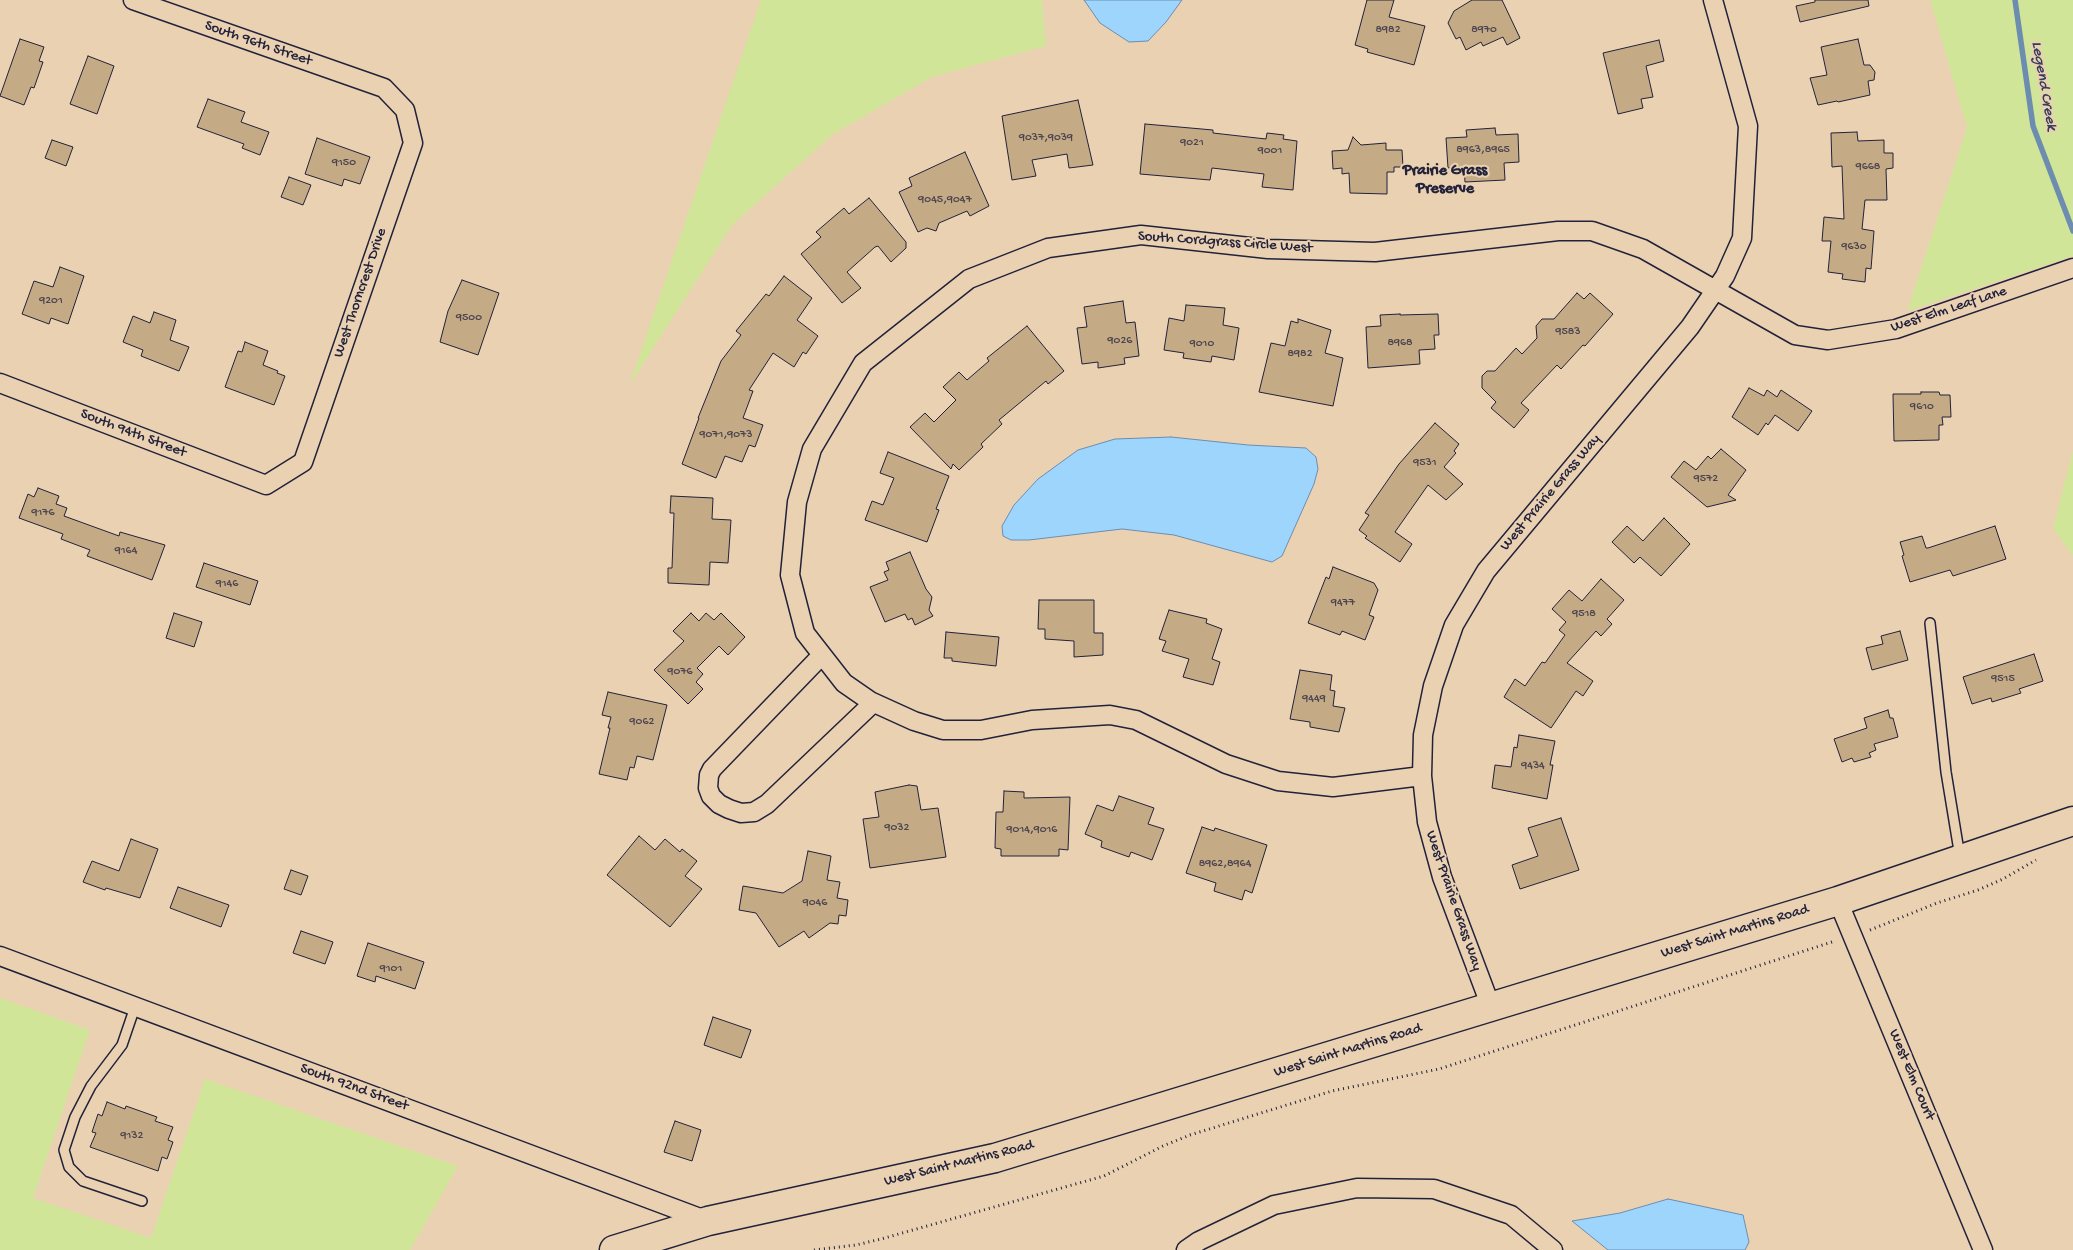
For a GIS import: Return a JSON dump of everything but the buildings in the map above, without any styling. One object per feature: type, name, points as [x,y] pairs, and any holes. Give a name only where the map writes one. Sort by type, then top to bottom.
[{"type":"main road","name":"West Saint Martins Road","points":[[614,1250],[708,1221],[995,1158],[1838,901],[2073,821]]},
{"type":"street","name":"South 96th Street","points":[[133,0],[384,88]]},
{"type":"street","name":"West Prairie Grass Way","points":[[1490,1007],[1442,877],[1426,822],[1422,776],[1423,735],[1433,686],[1454,625],[1486,571],[1690,327],[1724,276],[1742,238],[1748,126],[1714,0]]},
{"type":"street","name":"West Thorncrest Drive","points":[[266,485],[303,462],[413,143],[405,110],[384,88]]},
{"type":"street","name":"South Cordgrass Circle West","points":[[1422,776],[1333,788],[1278,781],[1226,764],[1136,720],[1119,716],[1032,720],[981,730],[943,730],[914,721],[874,703],[844,683],[805,633],[790,575],[797,502],[812,449],[863,363],[969,279],[1048,248],[1141,235],[1268,249],[1375,252],[1558,231],[1592,231],[1643,249],[1716,289]]},
{"type":"street","name":"West Elm Leaf Lane","points":[[1716,289],[1795,335],[1828,340],[1896,329],[2073,268]]},
{"type":"street","name":"South 94th Street","points":[[0,383],[266,485]]},
{"type":"street","points":[[822,655],[712,769],[709,775],[708,788],[711,796],[719,804],[741,813],[754,812],[767,804],[874,703]]},
{"type":"street","name":"West Elm Court","points":[[1838,901],[1983,1250]]},
{"type":"street","name":"South 92nd Street","points":[[0,956],[708,1221]]},
{"type":"street","points":[[1186,1250],[1199,1241],[1274,1205],[1357,1188],[1434,1189],[1511,1215],[1553,1250]]},
{"type":"lane","points":[[1930,623],[1946,772],[1960,859]]},
{"type":"lane","points":[[135,1007],[122,1045],[91,1086],[75,1117],[64,1150],[69,1167],[83,1181],[142,1201]]},
{"type":"path","points":[[814,1250],[856,1245],[881,1239],[1072,1186],[1104,1176],[1190,1134],[1332,1091],[1439,1069],[1888,924],[1950,898],[1978,890],[2003,879],[2042,857]]},
{"type":"green space","points":[[761,0],[1042,0],[1046,46],[932,77],[833,134],[732,225],[629,386]]},
{"type":"green space","points":[[1930,0],[2073,0],[2073,256],[1907,311],[1967,127]]},
{"type":"green space","points":[[2073,450],[2073,556],[2053,528]]},
{"type":"green space","points":[[0,998],[90,1030],[33,1198],[151,1238],[205,1079],[458,1166],[410,1250],[0,1250]]},
{"type":"water","points":[[1084,0],[1182,0],[1166,22],[1148,41],[1129,42],[1100,23]]},
{"type":"water","points":[[1171,437],[1248,445],[1306,448],[1316,457],[1318,469],[1314,484],[1282,556],[1272,562],[1174,535],[1122,529],[1029,540],[1011,540],[1003,536],[1002,526],[1014,505],[1038,479],[1078,450],[1115,439]]},
{"type":"water","points":[[1668,1199],[1743,1215],[1749,1242],[1745,1250],[1608,1250],[1572,1221],[1620,1213]]},
{"type":"waterway","name":"Legend Creek","points":[[2015,0],[2033,126],[2073,231]]},
{"type":"district","name":"Prairie Grass Preserve","points":[[1445,181]]}]
